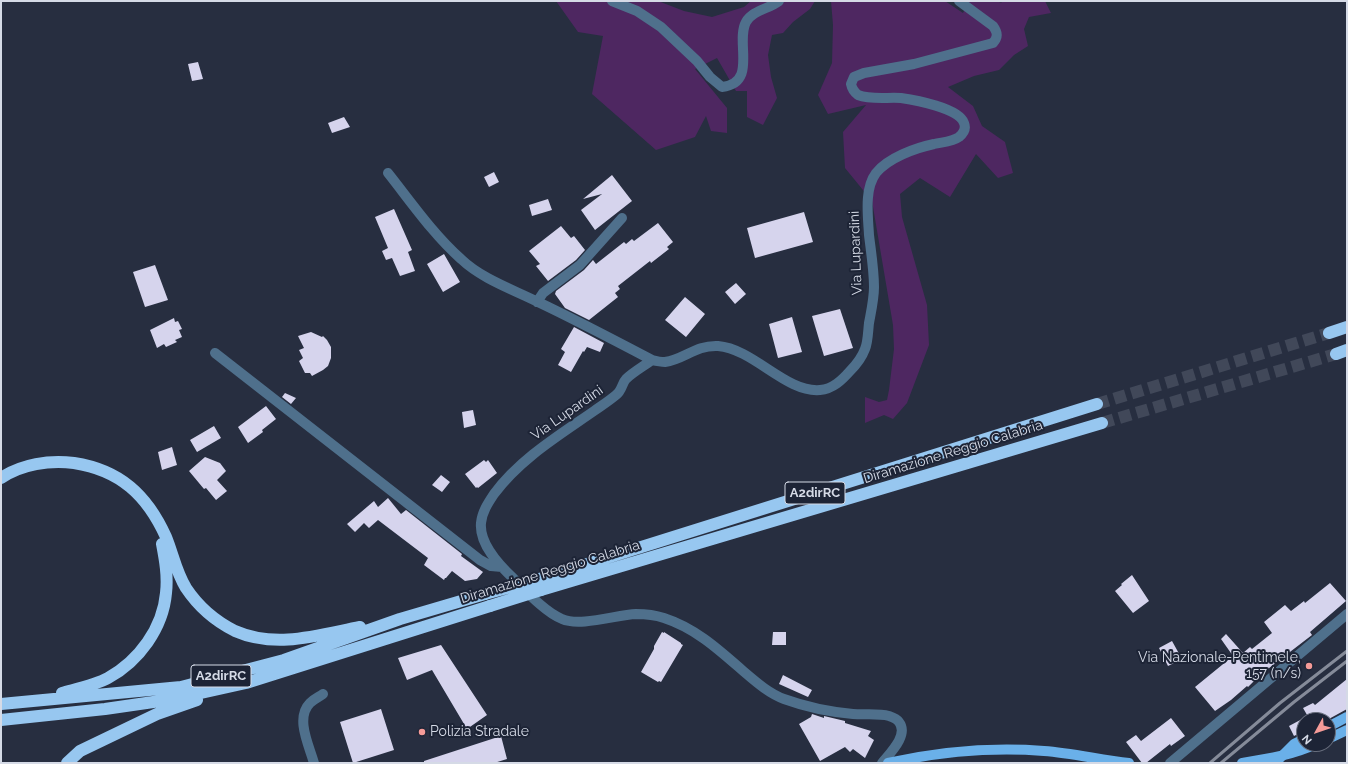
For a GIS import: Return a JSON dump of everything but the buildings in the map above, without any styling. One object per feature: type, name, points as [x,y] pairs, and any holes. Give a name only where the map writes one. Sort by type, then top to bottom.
[{"type":"highway","points":[[1328,332],[1347,327]]},
{"type":"highway","name":"Diramazione Reggio Calabria","points":[[1,720],[135,705],[174,699],[246,683],[490,606],[537,585],[1097,404]]},
{"type":"highway","name":"Diramazione Reggio Calabria","points":[[1,704],[181,687],[284,660],[400,619],[485,594],[537,585],[1102,423]]},
{"type":"highway","points":[[1,478],[22,468],[46,463],[68,462],[107,472],[131,488],[148,505],[156,517],[166,538],[185,587],[192,596],[210,615],[219,622],[236,631],[271,641],[291,640],[400,619]]},
{"type":"highway","points":[[35,701],[107,679],[130,664],[149,640],[161,616],[166,594],[166,572],[162,543],[156,517]]},
{"type":"highway","points":[[67,763],[80,751],[157,714],[246,683]]},
{"type":"main road","points":[[1336,723],[1347,717]]},
{"type":"main road","points":[[1336,735],[1347,730]]},
{"type":"main road","points":[[1275,763],[1294,744]]},
{"type":"main road","points":[[888,763],[931,756],[998,750],[1044,751],[1129,763]]},
{"type":"main road","points":[[1242,763],[1277,757],[1296,751]]},
{"type":"street","points":[[612,1],[637,12],[661,27],[697,61],[710,77],[722,87],[728,87],[740,76],[743,68],[743,30],[746,22],[752,15],[779,1]]},
{"type":"street","name":"Via Lupardini","points":[[882,763],[897,743],[902,732],[898,721],[894,718],[888,715],[852,714],[814,708],[774,695],[697,633],[664,618],[636,614],[575,622],[563,620],[544,607],[502,568],[483,539],[480,530],[481,520],[484,510],[492,497],[518,468],[540,449],[618,394],[626,379],[652,360],[664,362],[673,360],[695,349],[709,346],[720,346],[761,363],[790,383],[806,388],[820,390],[832,386],[842,380],[856,365],[865,349],[874,288],[868,219],[870,184],[876,173],[882,167],[904,153],[920,147],[949,141],[959,137],[964,132],[965,126],[959,115],[933,105],[902,98],[870,97],[859,95],[854,91],[851,84],[854,77],[864,73],[914,64],[992,43],[997,36],[997,32],[993,26],[959,1]]},
{"type":"street","points":[[388,173],[432,229],[461,260],[504,286],[652,360]]},
{"type":"street","points":[[538,302],[543,293],[580,265],[622,218]]},
{"type":"street","points":[[215,354],[480,560],[491,566],[502,568]]},
{"type":"street","points":[[1174,760],[1347,614]]},
{"type":"street","points":[[314,763],[303,725],[304,713],[310,703],[323,694]]},
{"type":"street","points":[[1280,763],[1294,744]]},
{"type":"shaded area","points":[[556,1],[658,1],[684,11],[712,17],[744,7],[751,1],[815,1],[810,9],[793,22],[783,33],[772,35],[768,55],[771,77],[777,98],[763,125],[747,117],[747,91],[736,91],[717,58],[695,69],[727,108],[727,133],[711,131],[706,116],[695,137],[656,150],[592,94],[603,36],[578,32]]},
{"type":"shaded area","points":[[831,1],[945,1],[963,13],[969,1],[996,1],[1002,3],[1000,1],[1045,1],[1051,13],[1029,17],[1024,29],[1028,46],[1014,55],[999,70],[974,76],[948,87],[973,106],[982,126],[1005,142],[1013,173],[998,178],[976,154],[950,197],[920,178],[900,194],[902,217],[927,305],[929,345],[907,403],[893,419],[884,415],[865,423],[865,397],[879,402],[887,400],[894,349],[893,325],[872,201],[845,168],[843,132],[866,105],[828,114],[818,95],[832,63],[833,25]]},
{"type":"tunnel","points":[[1097,404],[1329,333]]},
{"type":"tunnel","points":[[1102,423],[1336,354]]},
{"type":"railway","points":[[1210,763],[1280,703],[1347,651]]},
{"type":"railway","points":[[1221,763],[1294,702],[1347,661]]},
{"type":"place","name":"Via Nazionale-Pentimele, 157 (n/s)","points":[[1309,666]]},
{"type":"place","name":"Polizia Stradale","points":[[422,732]]}]
